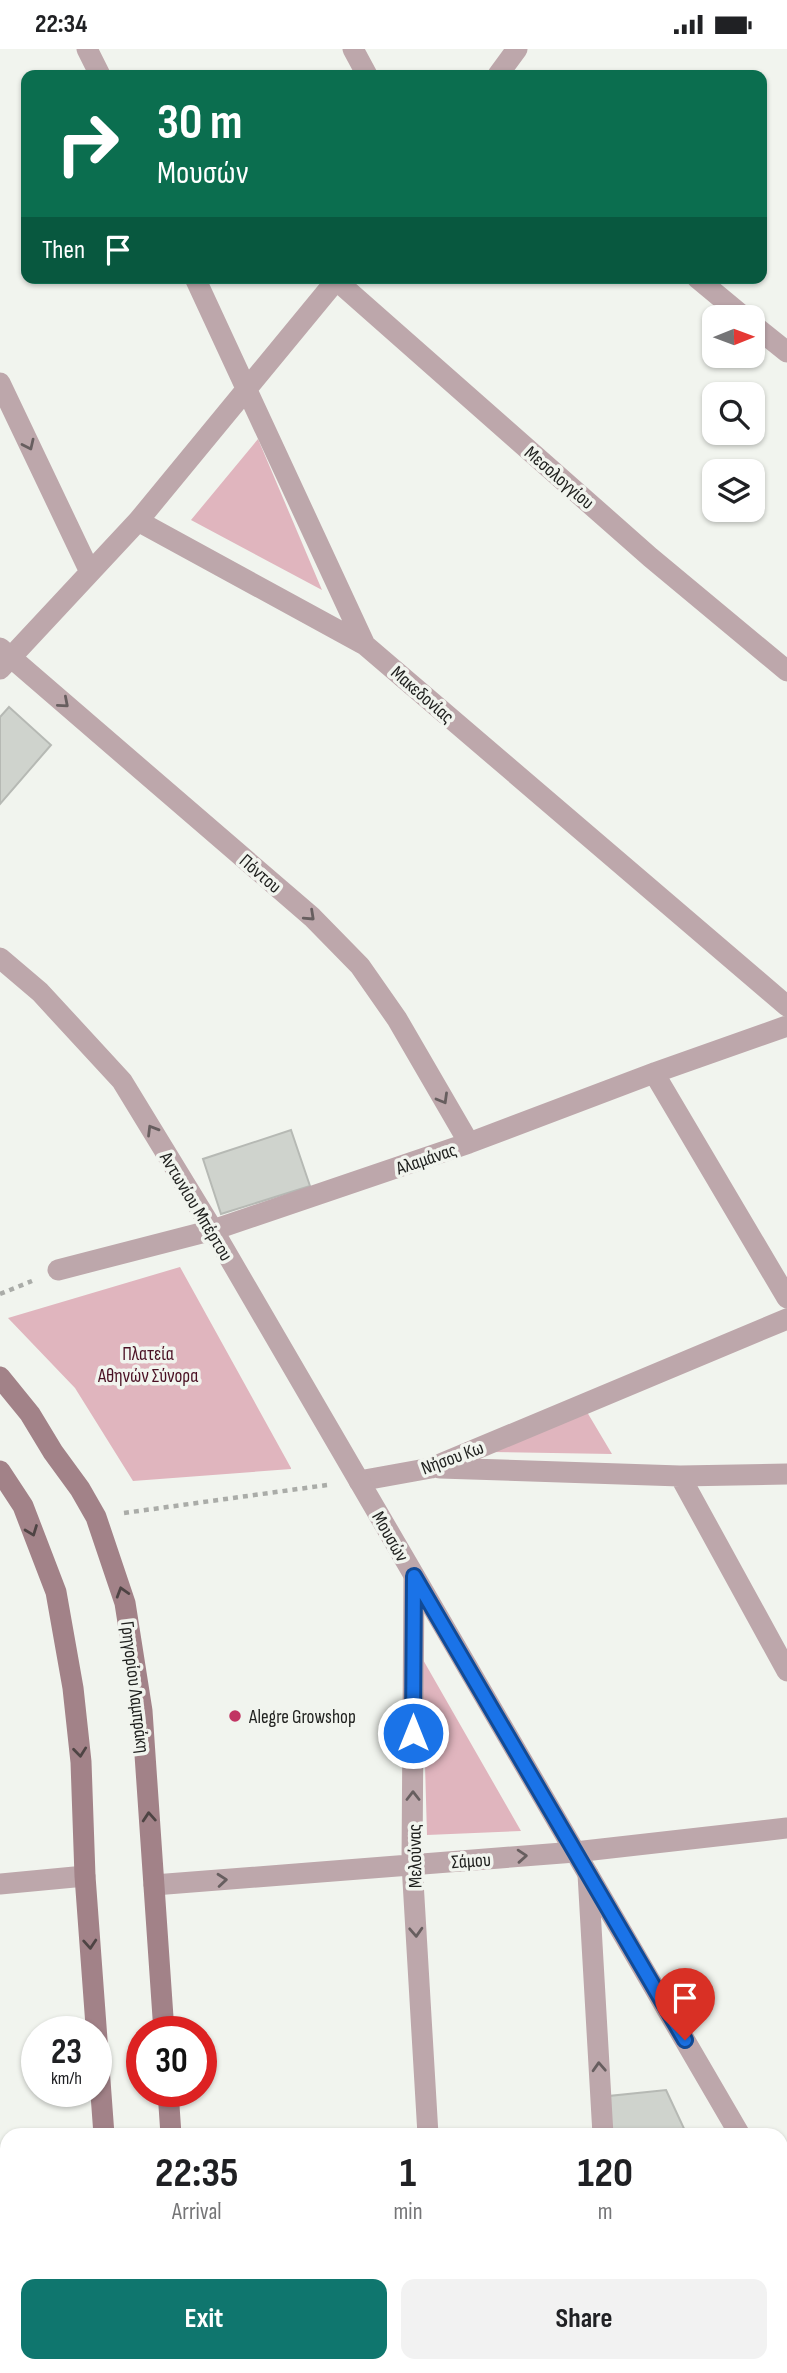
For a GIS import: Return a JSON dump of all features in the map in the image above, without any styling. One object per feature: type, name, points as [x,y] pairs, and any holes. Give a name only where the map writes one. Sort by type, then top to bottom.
[{"type":"main road","name":"Γρηγορίου Λαμπράκη","points":[[0,1377],[30,1414],[96,1517],[125,1603],[142,1711],[163,2016]]},
{"type":"main road","points":[[0,1471],[23,1506],[56,1592],[73,1688],[103,2128]]},
{"type":"main road","points":[[169,2107],[171,2128]]},
{"type":"street","points":[[87,49],[98,70]]},
{"type":"street","points":[[353,49],[364,70]]},
{"type":"street","points":[[502,70],[517,49]]},
{"type":"street","name":"Μακεδονίας","points":[[198,284],[365,645],[787,1006]]},
{"type":"street","points":[[4,659],[138,520],[333,284]]},
{"type":"street","name":"Μεσολογγίου","points":[[343,284],[640,547],[787,671]]},
{"type":"street","points":[[704,284],[730,305]]},
{"type":"street","points":[[765,334],[787,352]]},
{"type":"street","points":[[0,383],[90,572]]},
{"type":"street","points":[[138,520],[365,645]]},
{"type":"street","name":"Πόντου","points":[[4,659],[312,917],[360,966],[397,1019],[469,1143]]},
{"type":"street","name":"Αντωνίου Μπέρτου","points":[[0,958],[40,992],[122,1081],[213,1230],[359,1481]]},
{"type":"street","name":"Αλαμάνας","points":[[58,1270],[213,1230],[469,1143],[787,1026]]},
{"type":"street","points":[[654,1073],[787,1298]]},
{"type":"street","name":"Νήσου Κω","points":[[359,1481],[431,1468],[787,1319]]},
{"type":"street","points":[[431,1468],[680,1476],[787,1474]]},
{"type":"street","points":[[680,1476],[787,1671]]},
{"type":"street","name":"Μουσών","points":[[359,1481],[736,2128]]},
{"type":"street","name":"Μελούνας","points":[[414,1576],[412,1864],[428,2128]]},
{"type":"street","name":"Σάμου","points":[[154,1885],[575,1853],[787,1828]]},
{"type":"street","points":[[588,1874],[603,2128]]},
{"type":"street","points":[[0,1884],[85,1876]]},
{"type":"path","points":[[96,1517],[359,1481]]},
{"type":"green space","points":[[258,439],[322,590],[191,520]]},
{"type":"green space","name":"Πλατεία Αθηνών Σύνορα","points":[[180,1267],[291,1469],[133,1481],[75,1388],[8,1318]]},
{"type":"green space","points":[[587,1412],[612,1454],[489,1452]]},
{"type":"green space","points":[[422,1658],[521,1831],[427,1835]]},
{"type":"building","points":[[9,707],[51,745],[0,804],[0,717]]},
{"type":"building","points":[[291,1130],[310,1186],[221,1214],[203,1159]]},
{"type":"building","points":[[666,2090],[684,2128],[611,2128],[609,2096]]},
{"type":"place","name":"Alegre Growshop","points":[[235,1716]]},
{"type":"route","points":[[413,1733],[414,1576],[685,2040]]}]
